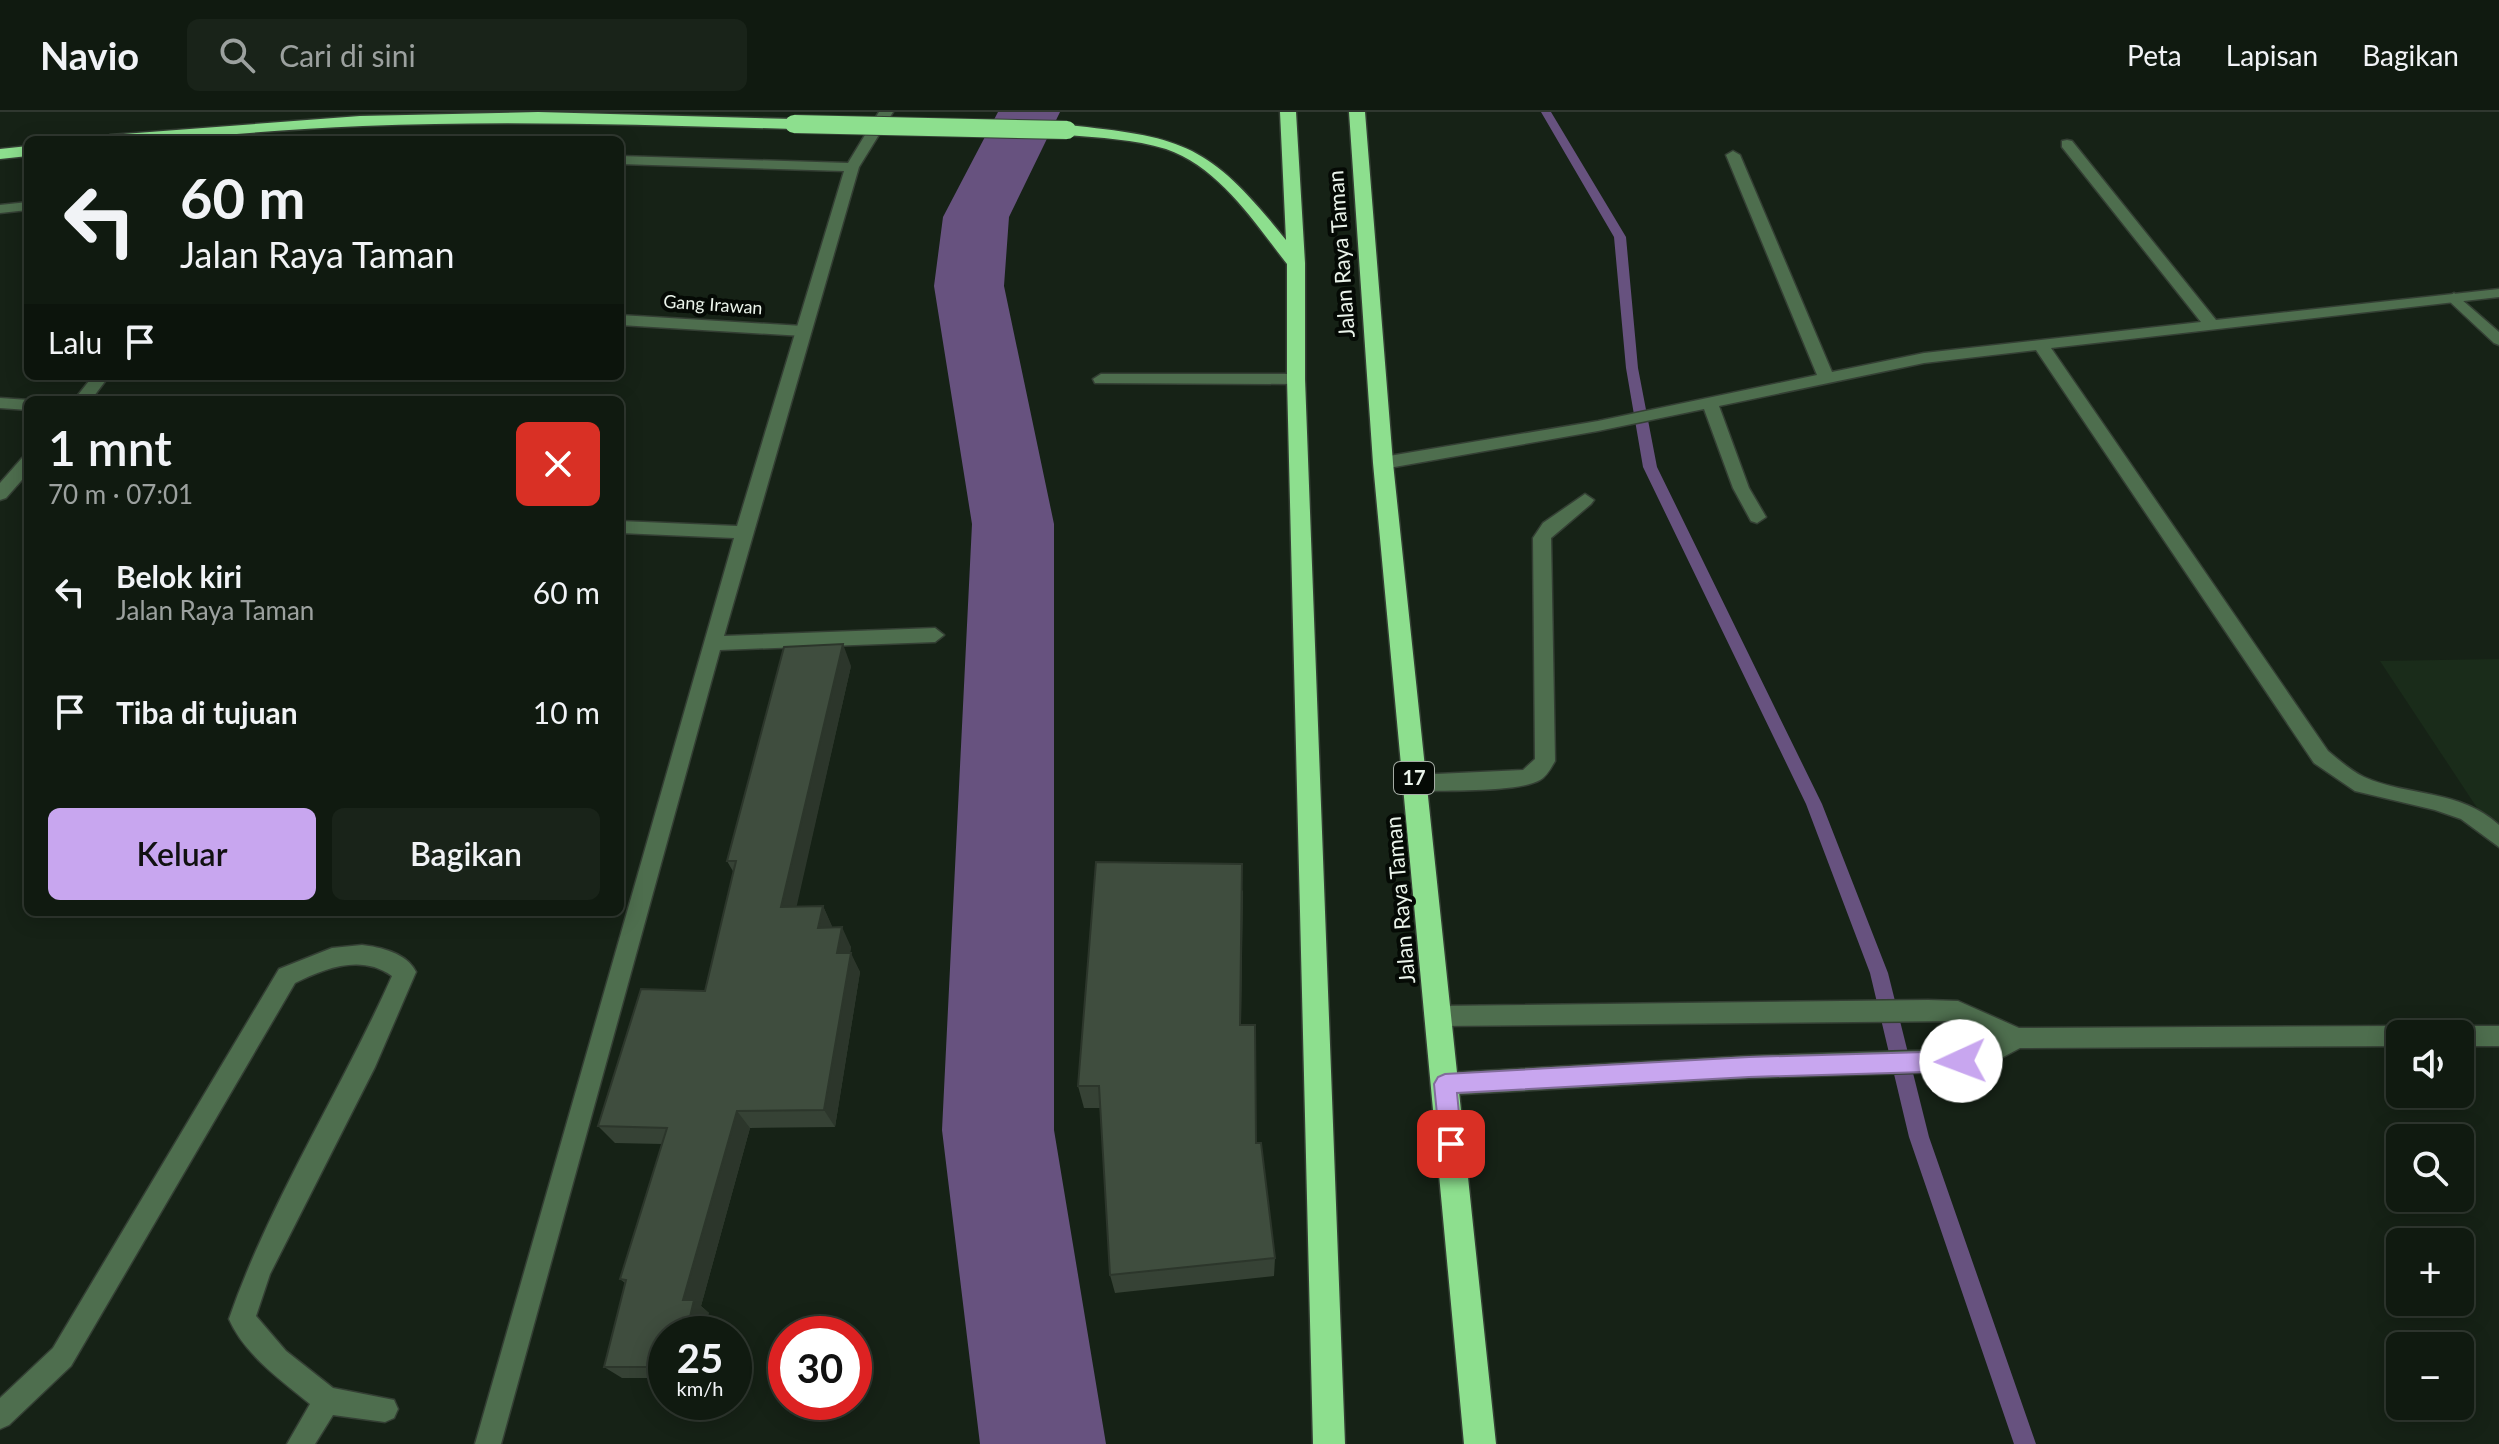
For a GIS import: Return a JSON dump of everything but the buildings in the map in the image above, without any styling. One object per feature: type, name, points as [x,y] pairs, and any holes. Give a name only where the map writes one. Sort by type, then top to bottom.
[{"type":"highway","name":"Jalan Raya Taman","points":[[1288,112],[1296,263],[1296,379],[1329,1444]]},
{"type":"highway","name":"Jalan Raya Taman","points":[[1357,112],[1383,463],[1480,1444]]},
{"type":"highway","points":[[166,136],[375,121],[538,117],[1067,130],[1134,138],[1187,152],[1226,181],[1296,263]]},
{"type":"highway","points":[[0,154],[24,151]]},
{"type":"street","points":[[488,1444],[744,532],[852,167],[886,112]]},
{"type":"street","points":[[2067,144],[2212,326]]},
{"type":"street","points":[[1733,155],[1827,379]]},
{"type":"street","points":[[624,160],[852,167]]},
{"type":"street","points":[[0,209],[24,206]]},
{"type":"street","points":[[1383,463],[1598,426],[1924,358],[2499,293]]},
{"type":"street","points":[[2454,298],[2499,340]]},
{"type":"street","name":"Gang Irawan","points":[[624,320],[803,331]]},
{"type":"street","points":[[2040,344],[2321,757],[2361,784],[2457,805],[2482,819],[2499,838]]},
{"type":"street","points":[[1101,379],[1296,379]]},
{"type":"street","points":[[85,396],[98,380]]},
{"type":"street","points":[[0,403],[24,405]]},
{"type":"street","points":[[1710,404],[1741,488],[1757,517]]},
{"type":"street","points":[[0,494],[24,467]]},
{"type":"street","points":[[1415,783],[1525,778],[1536,773],[1545,761],[1542,538],[1549,527],[1585,500]]},
{"type":"street","points":[[624,527],[744,532]]},
{"type":"street","points":[[715,643],[935,635]]},
{"type":"street","points":[[0,1416],[62,1357],[287,976],[320,960],[355,952],[391,960],[405,972],[367,1059],[259,1269],[242,1319],[277,1360],[327,1401],[385,1409]]},
{"type":"street","points":[[1437,1016],[1928,1010],[1958,1011],[2018,1038],[2386,1036]]},
{"type":"street","points":[[2474,1036],[2499,1036]]},
{"type":"street","points":[[1445,1084],[1977,1060],[2018,1038]]},
{"type":"street","points":[[300,1444],[327,1401]]},
{"type":"shaded area","points":[[2499,659],[2499,841],[2380,661]]},
{"type":"waterway","points":[[1029,112],[976,217],[969,286],[1013,524],[998,1130],[1043,1444]]},
{"type":"waterway","points":[[1546,112],[1620,237],[1632,368],[1650,467],[1814,804],[1879,973],[1919,1137],[2025,1444]]},
{"type":"route","points":[[1451,1144],[1445,1084],[1749,1067],[1961,1061]]}]
